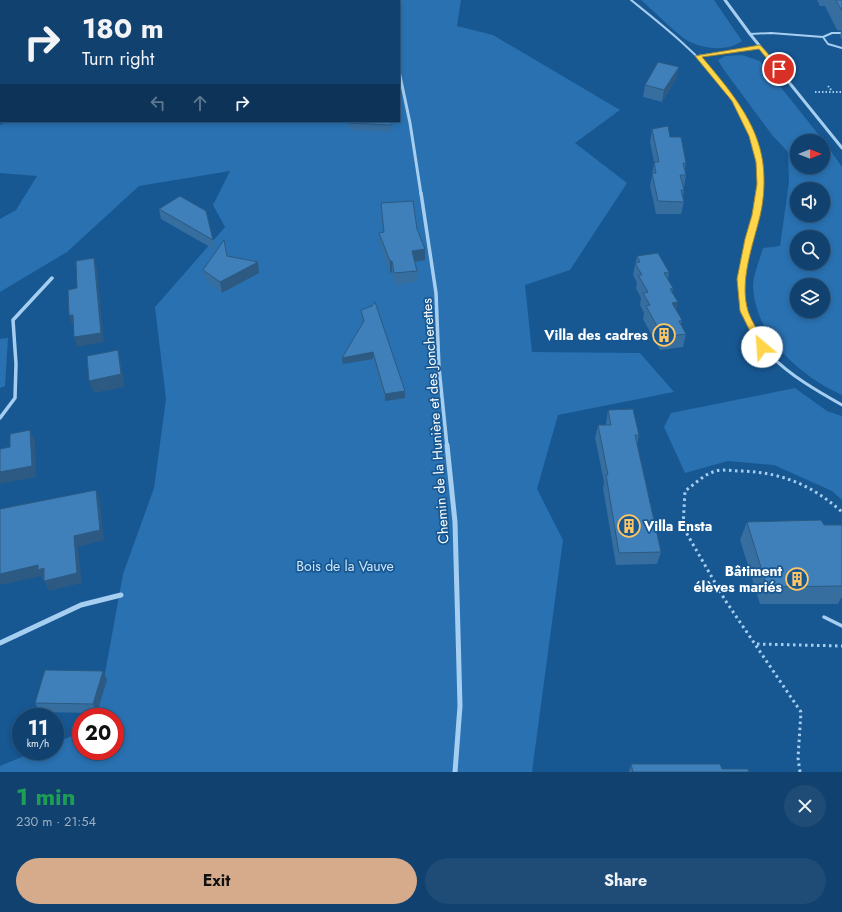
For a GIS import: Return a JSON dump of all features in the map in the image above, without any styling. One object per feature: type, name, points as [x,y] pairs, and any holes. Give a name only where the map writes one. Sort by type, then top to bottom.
[{"type":"street","points":[[725,0],[760,47],[842,148]]},
{"type":"street","name":"Chemin de la Hunière et des Joncherettes","points":[[400,76],[410,124],[436,293],[439,368],[455,522],[460,706],[455,772]]},
{"type":"street","points":[[0,418],[15,398],[16,364],[13,320],[52,278]]},
{"type":"street","points":[[0,644],[81,605],[122,595]]},
{"type":"lane","points":[[631,0],[698,56],[735,101],[752,136],[760,162],[760,184],[756,215],[749,239],[741,279],[744,311],[762,347],[798,380],[842,405]]},
{"type":"lane","points":[[750,34],[771,33],[823,37],[828,34],[842,32]]},
{"type":"lane","points":[[823,37],[824,41],[829,45],[842,48]]},
{"type":"lane","points":[[698,56],[760,47]]},
{"type":"lane","points":[[824,617],[842,626]]},
{"type":"path","points":[[828,86],[832,91]]},
{"type":"path","points":[[798,92],[842,92]]},
{"type":"path","points":[[800,772],[798,758],[801,712],[725,600],[683,527],[685,491],[714,472],[744,471],[780,474],[804,483],[828,498],[842,512]]},
{"type":"path","points":[[756,644],[842,646]]},
{"type":"green space","name":"Bois de la Vauve","points":[[400,0],[461,0],[457,26],[493,35],[620,110],[575,143],[627,183],[570,270],[525,285],[532,352],[640,353],[674,392],[558,415],[537,489],[563,540],[532,772],[0,772],[0,766],[14,760],[64,760],[64,739],[72,736],[72,760],[124,760],[124,708],[99,708],[123,574],[154,488],[166,399],[155,307],[225,227],[213,205],[230,171],[139,186],[67,252],[0,292],[0,219],[16,210],[37,176],[0,173],[0,125],[7,122],[400,122]]},
{"type":"green space","points":[[641,0],[714,0],[742,41],[723,48],[694,44],[677,33]]},
{"type":"green space","points":[[742,55],[760,61],[818,134],[790,134],[790,174],[830,174],[830,150],[842,167],[842,395],[810,377],[796,365],[782,352],[771,338],[762,322],[756,305],[753,282],[763,248],[780,246],[789,182],[788,152],[772,135],[718,60],[725,56]]},
{"type":"green space","points":[[8,338],[5,386],[0,388],[0,339]]},
{"type":"green space","points":[[795,388],[827,411],[842,416],[842,500],[832,491],[774,465],[728,461],[685,473],[664,427],[671,413]]},
{"type":"building","points":[[836,0],[842,0],[842,11]]},
{"type":"building","points":[[658,62],[679,67],[664,90],[645,85]]},
{"type":"building","points":[[391,122],[391,125],[349,123]]},
{"type":"building","points":[[668,126],[670,137],[681,137],[686,163],[683,163],[686,175],[680,175],[684,190],[681,190],[684,202],[658,201],[652,173],[656,173],[654,162],[659,162],[652,129]]},
{"type":"building","points":[[180,196],[206,211],[213,240],[159,209]]},
{"type":"building","points":[[413,201],[417,229],[425,249],[412,251],[417,271],[394,273],[392,261],[390,261],[379,233],[384,232],[381,203]]},
{"type":"building","points":[[224,240],[227,256],[258,262],[220,282],[203,270]]},
{"type":"building","points":[[658,253],[669,272],[664,273],[673,288],[670,289],[678,302],[672,303],[682,320],[679,321],[686,334],[663,337],[646,306],[650,305],[643,293],[648,292],[638,275],[642,275],[635,263],[640,262],[637,256]]},
{"type":"building","points":[[94,258],[101,333],[74,337],[73,315],[69,315],[68,290],[77,288],[76,261]]},
{"type":"building","points":[[375,302],[405,391],[385,394],[373,352],[342,358],[364,321],[361,310],[372,306]]},
{"type":"building","points":[[118,350],[121,374],[89,381],[87,356]]},
{"type":"building","points":[[633,409],[639,435],[635,435],[661,552],[619,553],[606,475],[608,475],[598,425],[611,425],[608,410]]},
{"type":"building","points":[[30,430],[32,466],[0,472],[0,449],[10,447],[10,434]]},
{"type":"building","points":[[96,490],[100,530],[74,536],[77,573],[44,581],[44,568],[38,570],[38,565],[0,574],[0,509]]},
{"type":"building","name":"Bâtiment élèves mariés","points":[[821,520],[824,525],[842,525],[842,586],[767,587],[747,522]]},
{"type":"building","points":[[45,670],[103,671],[93,704],[35,703]]},
{"type":"building","points":[[631,764],[720,764],[722,769],[748,769],[749,772],[633,772]]},
{"type":"place","name":"Villa des cadres","points":[[664,335]]},
{"type":"place","name":"Villa Ensta","points":[[629,526]]},
{"type":"place","name":"Bâtiment élèves mariés","points":[[797,579]]},
{"type":"route","points":[[762,347],[744,311],[741,279],[749,239],[756,215],[760,184],[760,162],[752,136],[735,101],[718,78],[698,56],[760,47],[779,69]]}]
